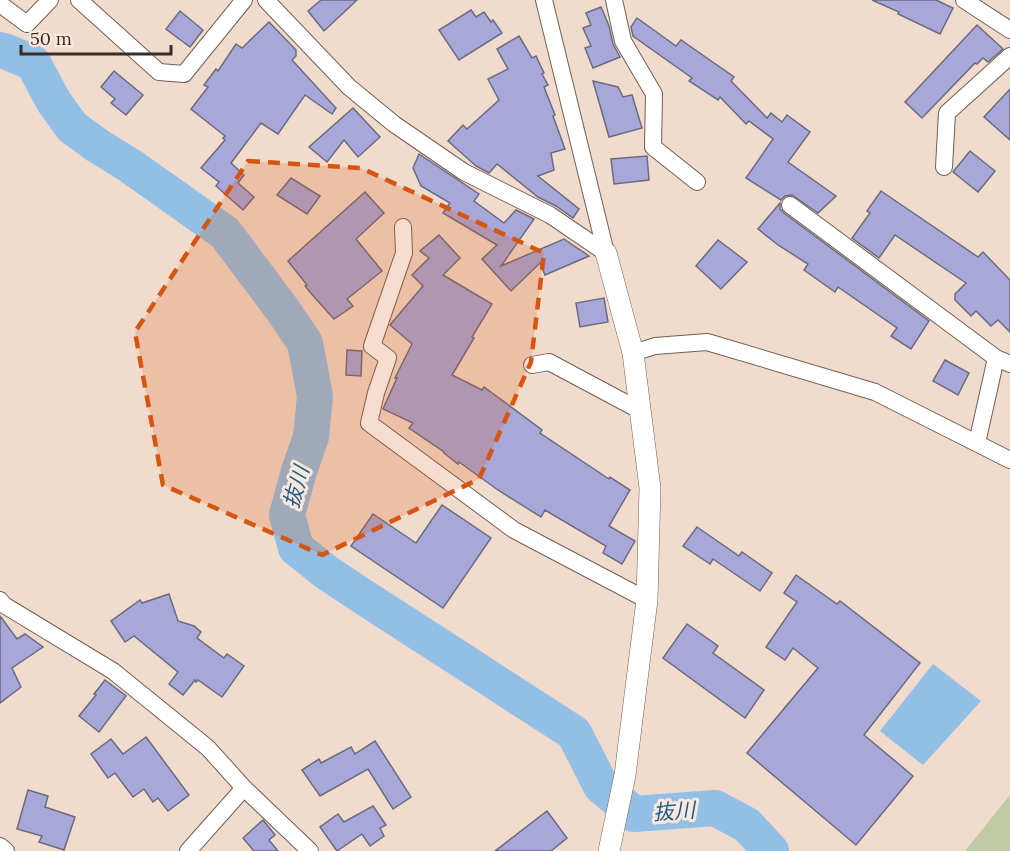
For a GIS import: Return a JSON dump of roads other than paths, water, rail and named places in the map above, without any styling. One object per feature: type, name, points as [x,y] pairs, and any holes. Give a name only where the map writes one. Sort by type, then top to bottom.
[{"type":"street","points":[[0,4],[27,24],[50,0]]},
{"type":"street","points":[[79,0],[159,72],[184,74],[244,0]]},
{"type":"street","points":[[266,0],[349,87],[394,124],[464,172],[550,215],[606,253]]},
{"type":"street","points":[[614,0],[623,41],[654,94],[653,147],[697,182]]},
{"type":"street","points":[[964,0],[1010,30]]},
{"type":"street","points":[[549,1],[606,253],[633,353],[650,488],[647,600],[625,775],[609,851]]},
{"type":"street","points":[[944,167],[947,113],[1010,56]]},
{"type":"street","points":[[790,205],[1003,361],[977,443]]},
{"type":"street","points":[[403,227],[404,254],[372,346],[388,358],[375,393],[369,423],[514,530],[647,600]]},
{"type":"street","points":[[633,353],[655,346],[707,342],[875,392],[1010,459]]},
{"type":"street","points":[[532,366],[549,362],[641,411]]},
{"type":"street","points":[[0,600],[4,605],[113,671],[208,748],[244,788],[310,851]]},
{"type":"street","points":[[188,851],[244,788]]},
{"type":"street","points":[[0,846],[6,851]]},
{"type":"water","points":[[933,664],[981,701],[923,765],[880,731]]},
{"type":"waterway","name":"抜川","points":[[0,50],[33,63],[54,102],[72,127],[225,233],[305,343],[315,396],[311,437],[287,515],[296,548],[359,594],[574,733],[601,786],[634,814],[715,808],[747,825],[771,851]]}]
